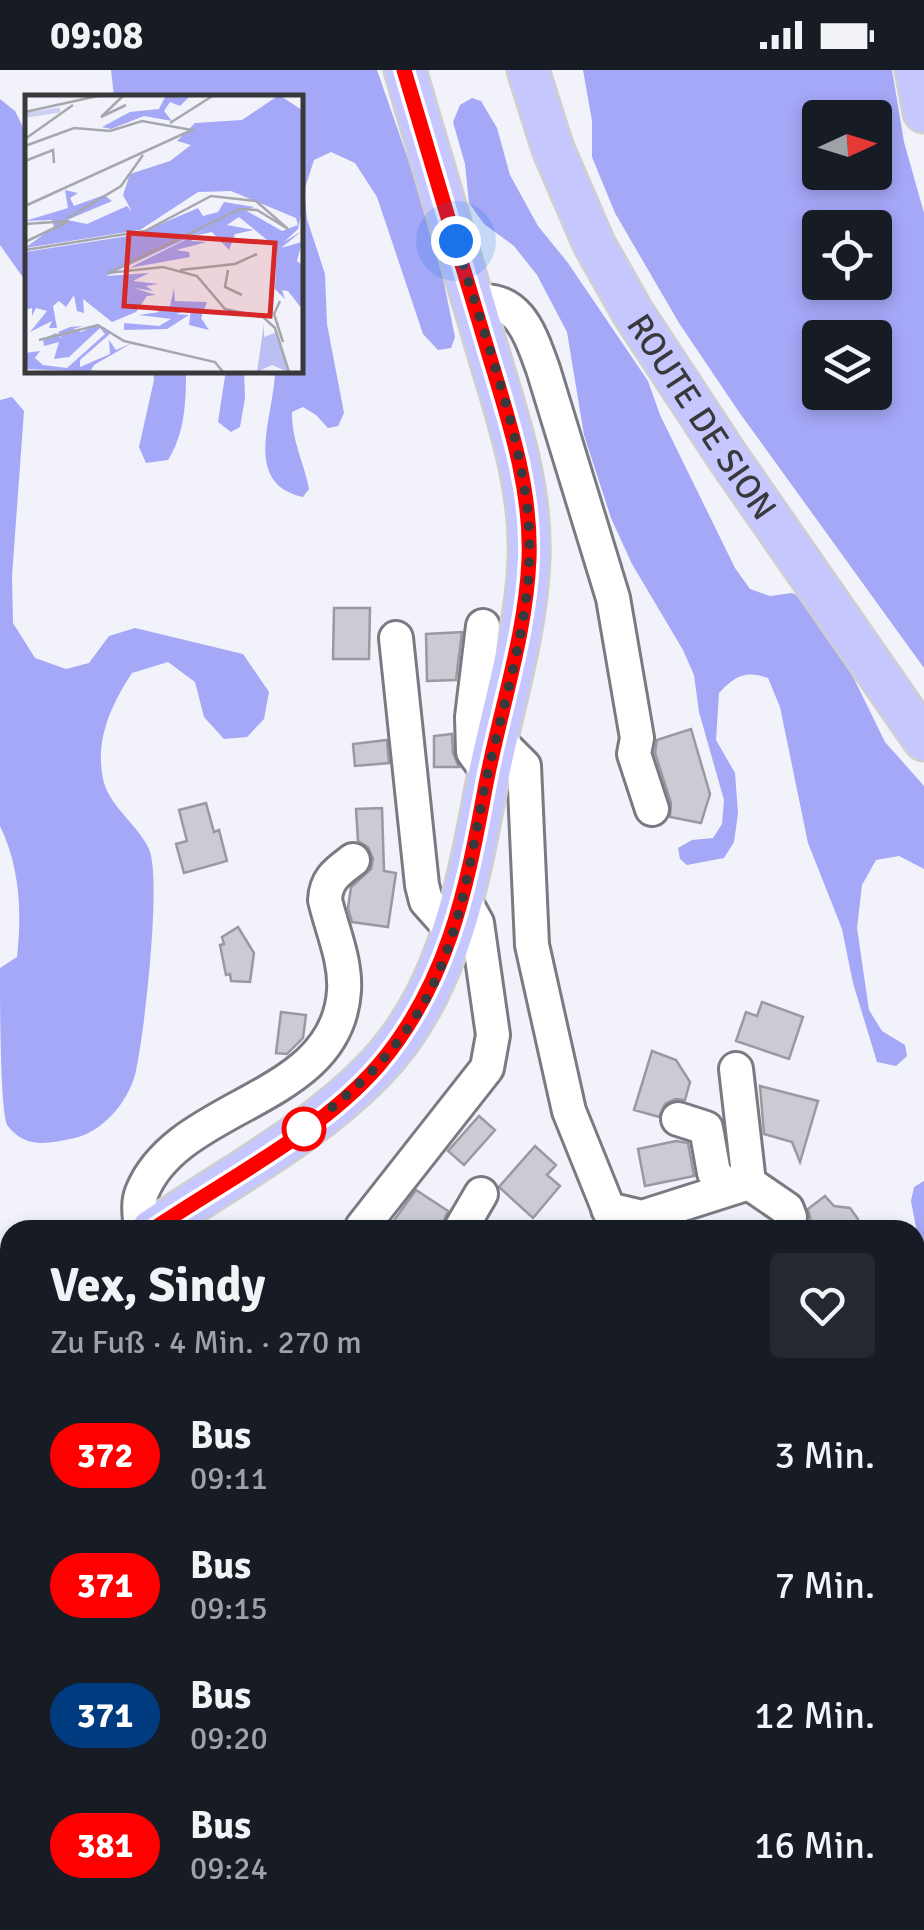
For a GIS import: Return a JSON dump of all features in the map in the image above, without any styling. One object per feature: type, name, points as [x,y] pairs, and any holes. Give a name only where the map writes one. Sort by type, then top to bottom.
[{"type":"main road","points":[[167,1220],[283,1145],[336,1105],[374,1070],[421,1008],[439,973],[457,912],[493,755],[522,614],[529,528],[516,448],[404,70]]},
{"type":"main road","name":"ROUTE DE SION","points":[[528,70],[560,165],[594,244],[634,313],[727,456],[924,740]]},
{"type":"main road","points":[[916,70],[924,112]]},
{"type":"street","points":[[474,302],[496,301],[514,312],[531,338],[543,369],[613,598],[637,738],[634,754],[652,808]]},
{"type":"street","points":[[482,626],[472,752],[524,766],[532,945],[569,1111],[606,1214],[642,1216],[739,1186]]},
{"type":"street","points":[[368,1220],[487,1068],[494,1034],[478,924],[426,900],[422,885],[396,638]]},
{"type":"street","points":[[140,1220],[142,1192],[168,1158],[208,1126],[286,1082],[310,1060],[336,1025],[344,981],[326,888],[335,873],[352,860]]},
{"type":"street","points":[[736,1069],[739,1186]]},
{"type":"street","points":[[678,1119],[706,1128],[714,1173],[786,1208],[790,1216]]},
{"type":"street","points":[[466,1220],[481,1194]]},
{"type":"shaded area","points":[[111,70],[377,70],[434,234],[455,337],[451,348],[438,350],[423,334],[377,197],[355,163],[331,152],[314,160],[304,191],[307,219],[325,274],[327,324],[344,413],[338,426],[328,428],[303,407],[292,412],[309,489],[303,497],[284,489],[272,478],[265,445],[275,372],[302,372],[302,95],[114,95]]},
{"type":"shaded area","points":[[583,70],[892,70],[904,142],[924,213],[924,668],[679,323],[615,213],[592,157],[592,121]]},
{"type":"shaded area","points":[[472,98],[481,101],[497,128],[510,175],[538,226],[568,263],[648,381],[660,415],[735,568],[750,589],[770,596],[792,593],[812,604],[832,634],[885,742],[924,786],[924,869],[899,856],[876,860],[862,885],[857,928],[869,1010],[882,1031],[905,1045],[907,1056],[896,1066],[877,1062],[853,983],[842,929],[808,843],[780,707],[768,678],[741,676],[719,693],[716,740],[735,773],[738,813],[734,842],[724,858],[687,865],[680,859],[678,848],[692,840],[713,838],[722,824],[724,800],[699,712],[694,675],[611,518],[584,435],[567,332],[537,275],[514,246],[484,224],[469,203],[465,164],[453,122],[460,105]]},
{"type":"shaded area","points":[[0,99],[15,111],[25,131],[25,280],[0,245]]},
{"type":"shaded area","points":[[153,372],[186,372],[185,405],[178,439],[168,460],[146,463],[139,447]]},
{"type":"shaded area","points":[[226,372],[244,372],[240,427],[231,432],[218,422]]},
{"type":"shaded area","points":[[12,397],[24,411],[12,576],[13,623],[35,658],[66,669],[89,663],[109,636],[135,628],[243,654],[269,692],[264,719],[247,737],[224,739],[204,717],[195,682],[168,662],[132,673],[117,698],[103,737],[103,779],[111,798],[149,849],[154,892],[139,1056],[126,1096],[104,1122],[75,1138],[46,1143],[21,1138],[7,1125],[2,1075],[0,968],[17,957],[19,924],[15,874],[0,826],[0,400]]},
{"type":"shaded area","points":[[924,1181],[924,1220],[915,1220],[911,1201],[914,1187]]},
{"type":"building","points":[[334,608],[370,608],[369,659],[333,659]]},
{"type":"building","points":[[462,632],[456,680],[427,681],[426,634]]},
{"type":"building","points":[[691,729],[710,794],[701,823],[670,817],[671,803],[655,753],[657,740]]},
{"type":"building","points":[[452,734],[459,767],[434,767],[434,736]]},
{"type":"building","points":[[387,740],[389,763],[355,766],[353,744]]},
{"type":"building","points":[[206,803],[214,832],[219,830],[227,861],[184,873],[176,844],[187,841],[179,810]]},
{"type":"building","points":[[382,808],[384,871],[396,873],[388,927],[352,922],[348,908],[351,887],[371,869],[373,859],[368,847],[358,841],[356,809]]},
{"type":"building","points":[[238,927],[254,953],[250,982],[231,981],[230,974],[226,975],[222,937]]},
{"type":"building","points":[[762,1002],[803,1017],[789,1059],[736,1041],[746,1012],[757,1016]]},
{"type":"building","points":[[281,1012],[306,1015],[303,1038],[287,1054],[276,1053]]},
{"type":"building","points":[[652,1051],[676,1060],[690,1082],[685,1100],[665,1104],[659,1117],[634,1110]]},
{"type":"building","points":[[760,1086],[818,1101],[800,1162],[792,1142],[764,1134]]},
{"type":"building","points":[[479,1116],[495,1130],[464,1165],[448,1151]]},
{"type":"building","points":[[676,1141],[688,1143],[694,1176],[645,1186],[638,1149]]},
{"type":"building","points":[[535,1146],[556,1165],[547,1175],[560,1186],[533,1218],[499,1187]]},
{"type":"building","points":[[416,1190],[448,1211],[444,1220],[394,1220]]},
{"type":"building","points":[[825,1196],[834,1206],[850,1208],[858,1220],[811,1220],[808,1209]]},
{"type":"bus line","name":"372","points":[[166,1220],[283,1145],[336,1105],[374,1070],[403,1035],[439,973],[462,896],[497,739],[529,562],[525,490],[404,70]]},
{"type":"route","points":[[304,1129],[374,1070],[403,1035],[439,973],[462,896],[522,614],[529,562],[525,490],[456,241]]}]
